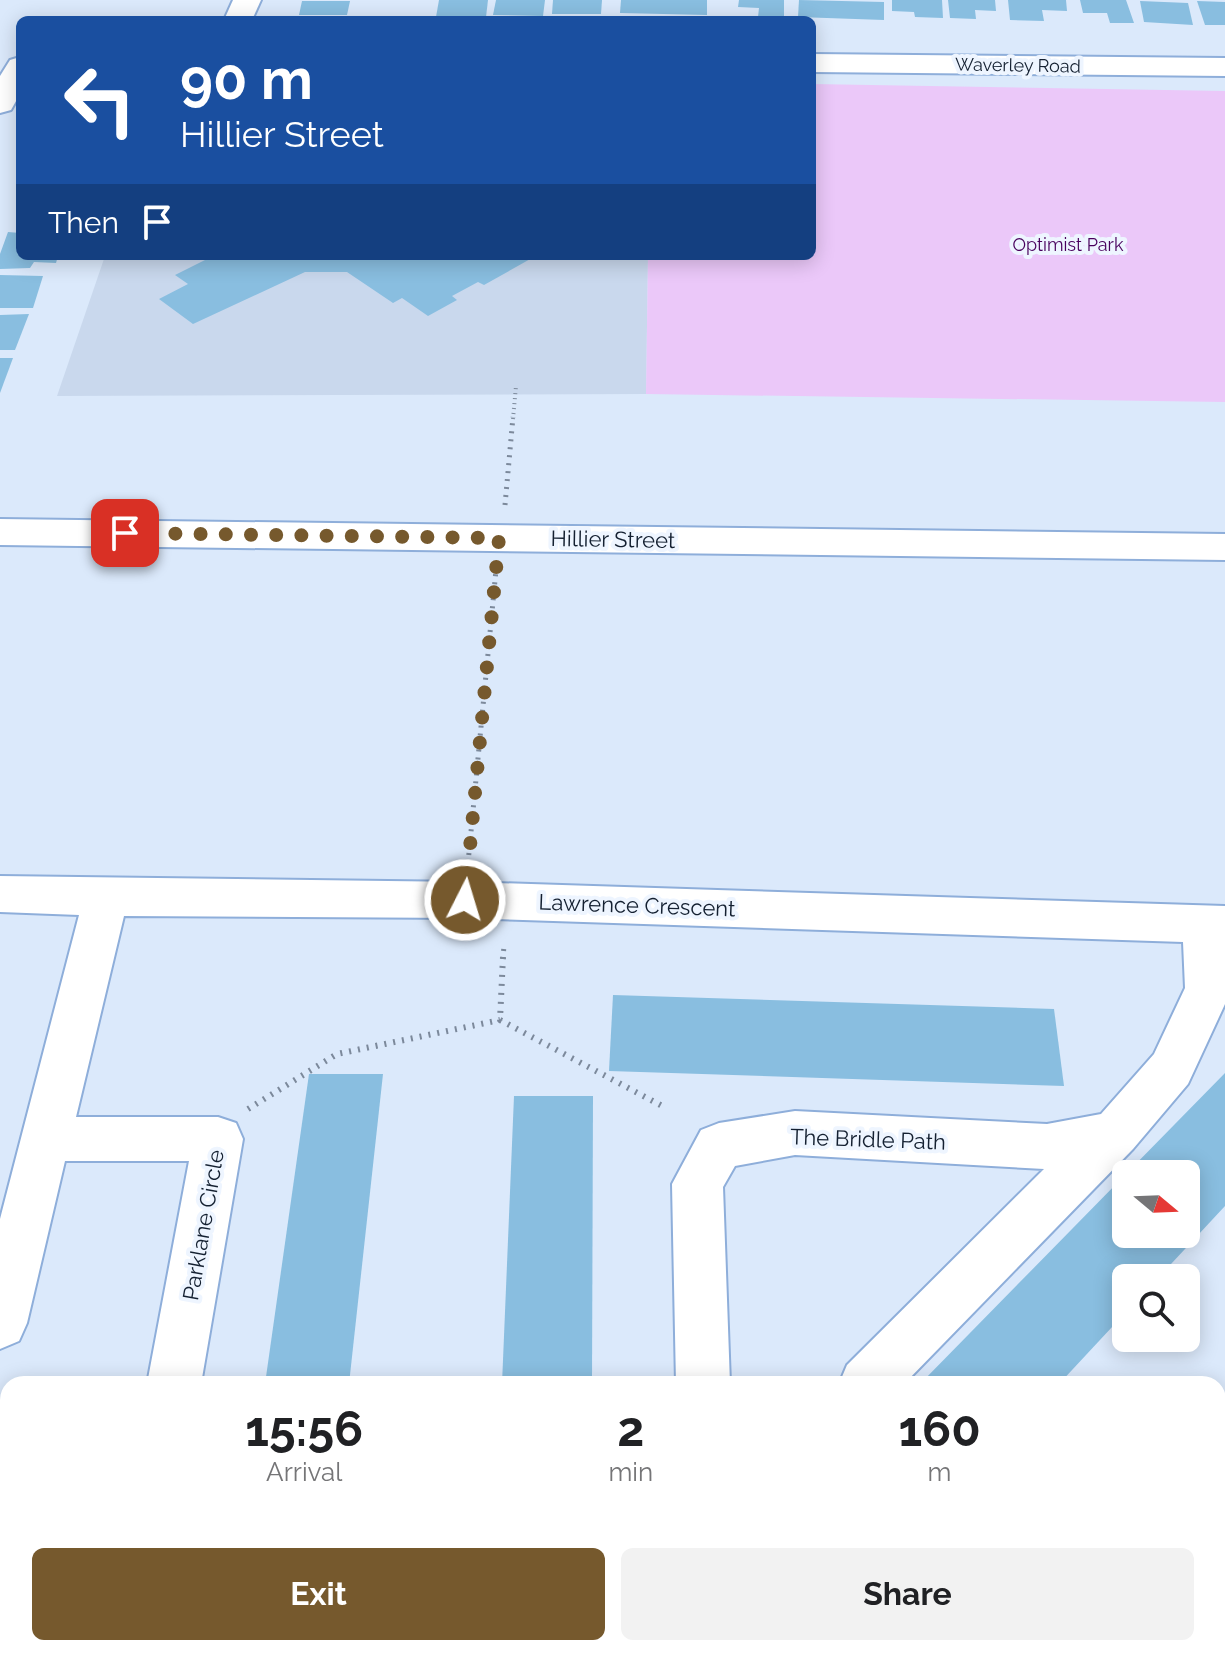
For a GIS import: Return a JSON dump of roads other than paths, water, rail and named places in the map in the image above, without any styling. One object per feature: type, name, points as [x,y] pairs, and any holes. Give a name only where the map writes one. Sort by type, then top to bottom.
[{"type":"street","name":"Waverley Road","points":[[816,63],[1225,67]]},
{"type":"street","points":[[0,104],[16,74]]},
{"type":"street","name":"Hillier Street","points":[[0,532],[1225,547]]},
{"type":"street","name":"Lawrence Crescent","points":[[0,894],[465,900],[1215,924]]},
{"type":"street","points":[[0,1323],[48,1139],[93,938],[106,897]]},
{"type":"street","points":[[874,1376],[1115,1133],[1171,1069],[1209,988],[1215,924]]},
{"type":"street","name":"The Bridle Path","points":[[703,1376],[697,1184],[719,1146],[795,1133],[1047,1147],[1115,1133]]},
{"type":"street","name":"Parklane Circle","points":[[48,1139],[218,1139],[175,1376]]},
{"type":"park label","name":"Optimist Park","points":[[1068,244]]}]
